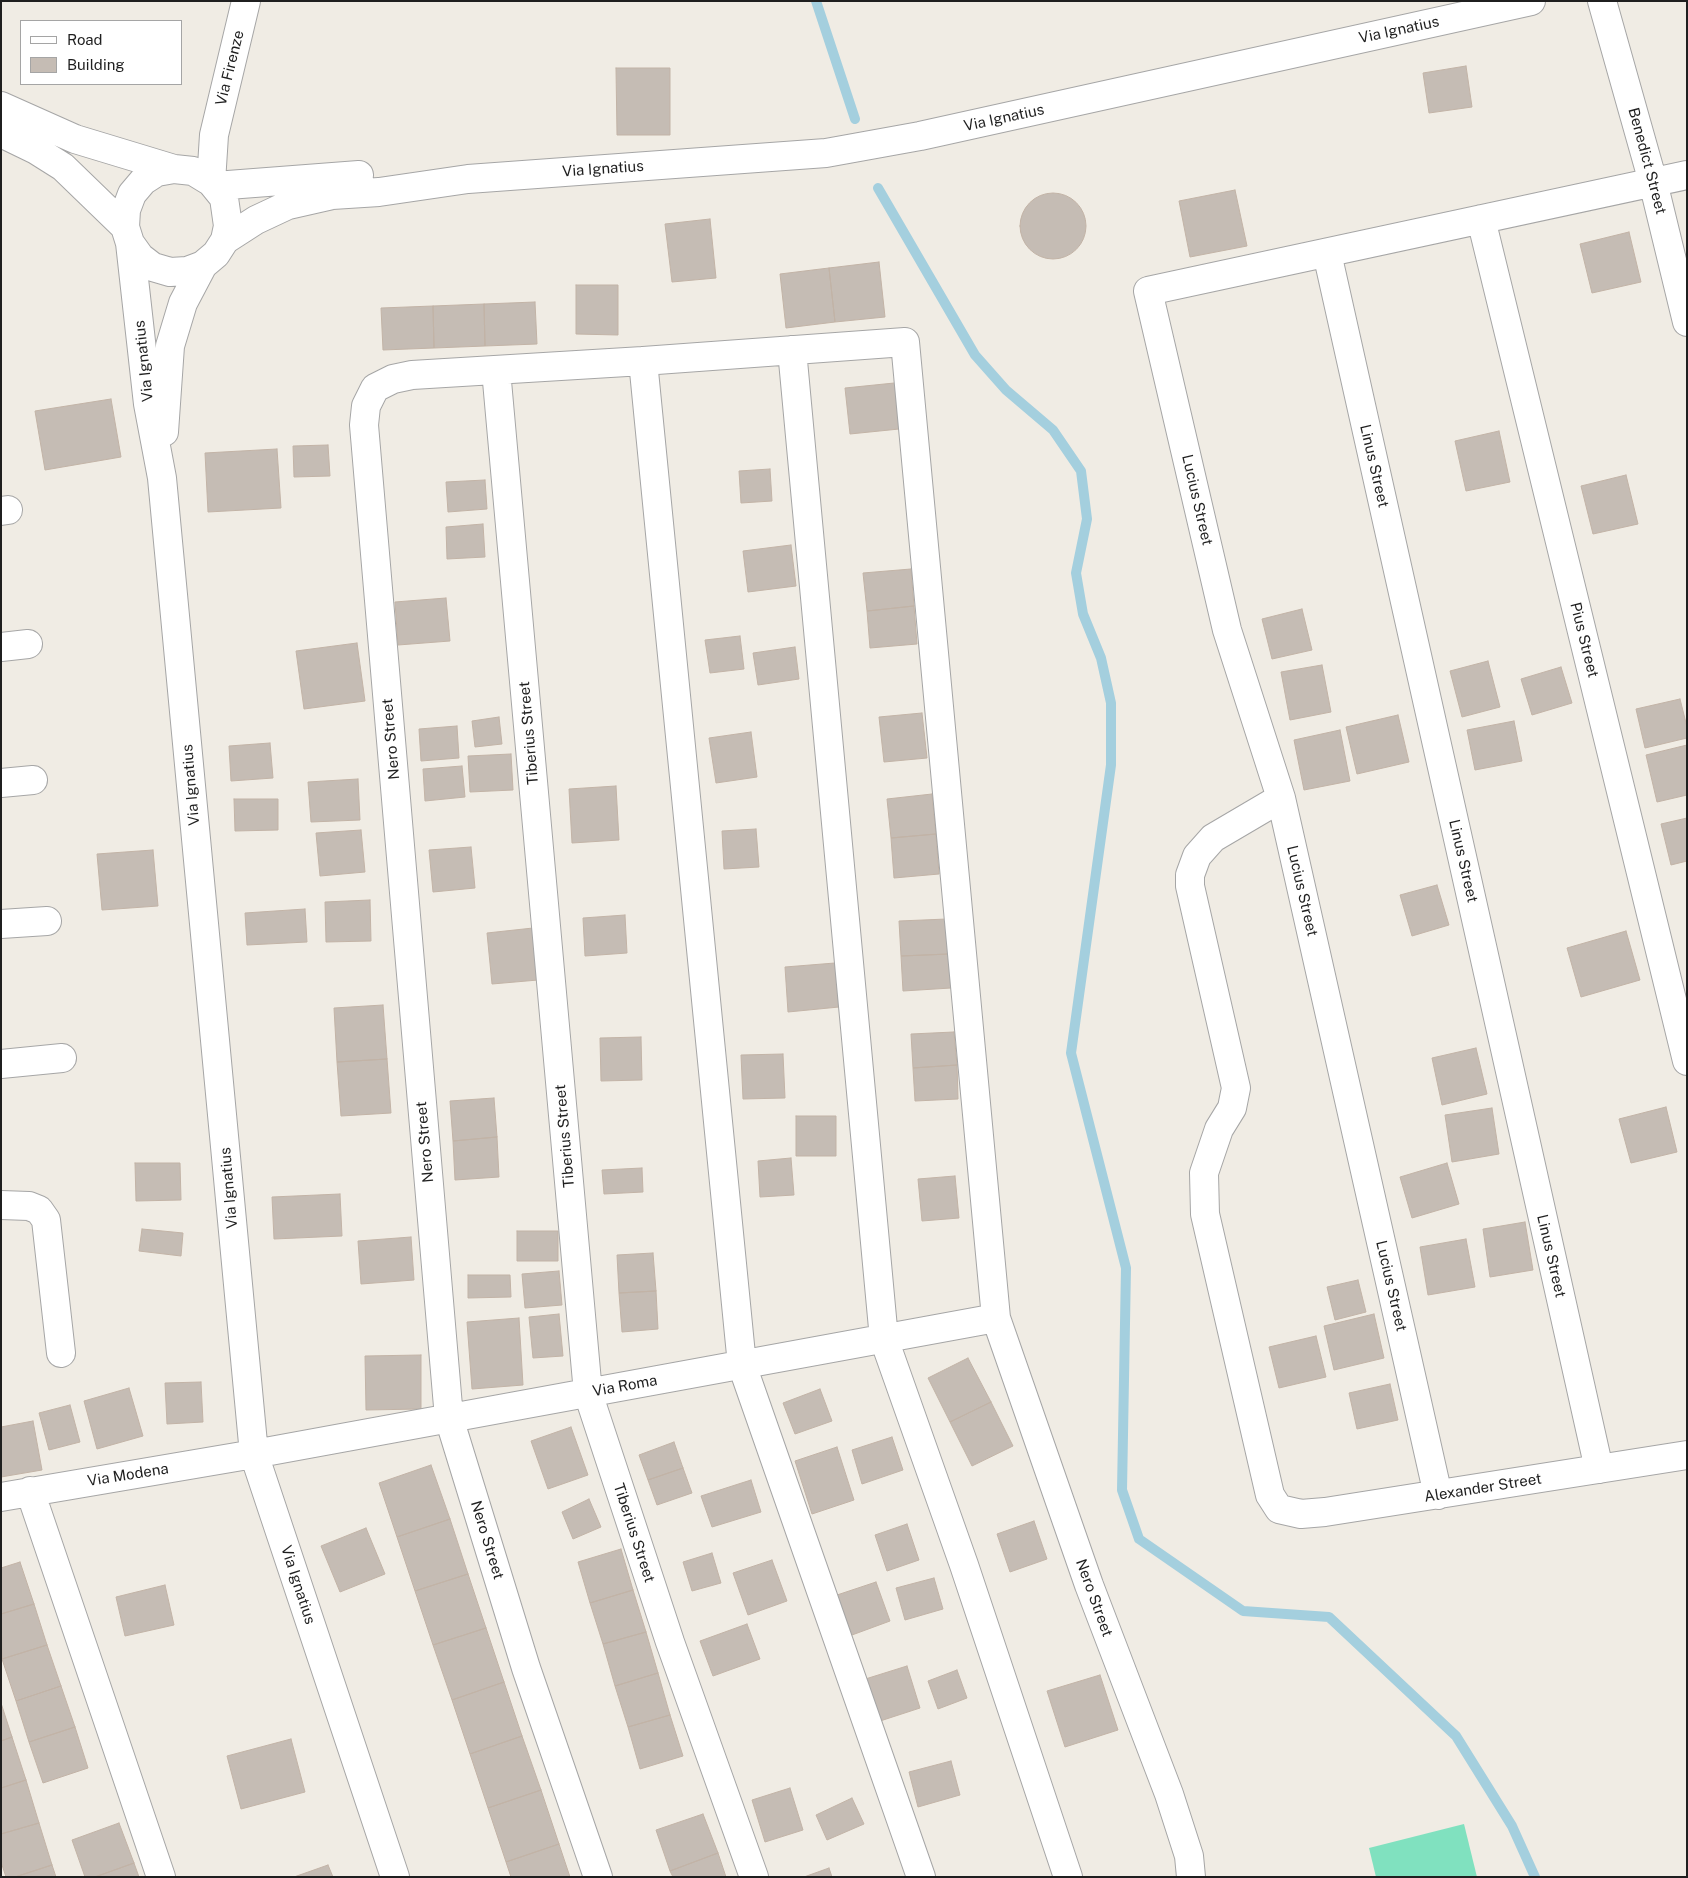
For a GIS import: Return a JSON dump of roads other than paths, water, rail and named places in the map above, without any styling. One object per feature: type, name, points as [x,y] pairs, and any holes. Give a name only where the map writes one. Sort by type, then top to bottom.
[{"type":"street","name":"Via Firenze","points":[[213,184],[214,135],[246,1]]},
{"type":"street","name":"Via Ignatius","points":[[225,240],[256,220],[288,205],[332,195],[379,192],[468,179],[826,153],[920,136],[1532,1]]},
{"type":"street","name":"Benedict Street","points":[[1602,1],[1653,182],[1687,322]]},
{"type":"street","points":[[1,106],[75,138],[179,169],[193,171],[213,184],[224,198],[228,212],[225,240],[216,254],[203,265],[187,271],[170,272],[154,267],[140,257],[128,235],[63,167],[36,150],[1,133]]},
{"type":"street","name":"Via Firenze","points":[[179,169],[214,135]]},
{"type":"street","points":[[128,235],[126,210],[132,194],[143,181],[158,172],[179,169]]},
{"type":"street","name":"Via Ignatius","points":[[213,184],[376,174],[468,179]]},
{"type":"street","points":[[1326,253],[1687,175]]},
{"type":"street","name":"Pius Street","points":[[1481,219],[1687,1061]]},
{"type":"street","name":"Via Ignatius","points":[[128,235],[148,404],[162,478],[254,1454],[396,1877]]},
{"type":"street","name":"Lucius Street","points":[[1326,253],[1148,291],[1227,630],[1281,798],[1438,1495]]},
{"type":"street","name":"Linus Street","points":[[1326,253],[1599,1469]]},
{"type":"street","name":"Via Ignatius","points":[[162,478],[170,346],[183,303],[203,265]]},
{"type":"street","name":"Nero Street","points":[[792,350],[905,342],[996,1318],[1089,1586],[1169,1794],[1189,1856],[1191,1877]]},
{"type":"street","points":[[496,370],[643,362],[792,350],[884,1339],[964,1564],[1068,1877]]},
{"type":"street","points":[[643,362],[742,1365],[920,1877]]},
{"type":"street","name":"Nero Street","points":[[496,370],[412,375],[393,379],[375,388],[366,406],[364,425],[449,1418],[526,1668],[598,1877]]},
{"type":"street","name":"Tiberius Street","points":[[496,370],[588,1393],[670,1642],[754,1877]]},
{"type":"street","points":[[1,647],[28,644]]},
{"type":"street","points":[[1,783],[33,780]]},
{"type":"street","name":"Alexander Street","points":[[1281,798],[1213,838],[1197,856],[1190,875],[1190,886],[1236,1088],[1232,1108],[1219,1129],[1204,1173],[1204,1214],[1270,1495],[1279,1509],[1301,1514],[1325,1512],[1687,1455]]},
{"type":"street","points":[[1,924],[47,921]]},
{"type":"street","points":[[1,1064],[62,1058]]},
{"type":"street","points":[[1,1205],[29,1206],[39,1210],[46,1220],[61,1353]]},
{"type":"street","name":"Via Roma","points":[[254,1454],[996,1318]]},
{"type":"street","name":"Via Modena","points":[[1,1497],[254,1454]]},
{"type":"street","points":[[30,1491],[161,1877]]},
{"type":"waterway","points":[[816,1],[855,119]]},
{"type":"waterway","points":[[878,188],[975,355],[1006,390],[1053,430],[1081,471],[1087,519],[1076,573],[1083,614],[1101,658],[1111,703],[1111,765],[1071,1053],[1126,1268],[1122,1490],[1139,1539],[1243,1611],[1329,1617],[1456,1736],[1512,1826],[1535,1877]]}]
